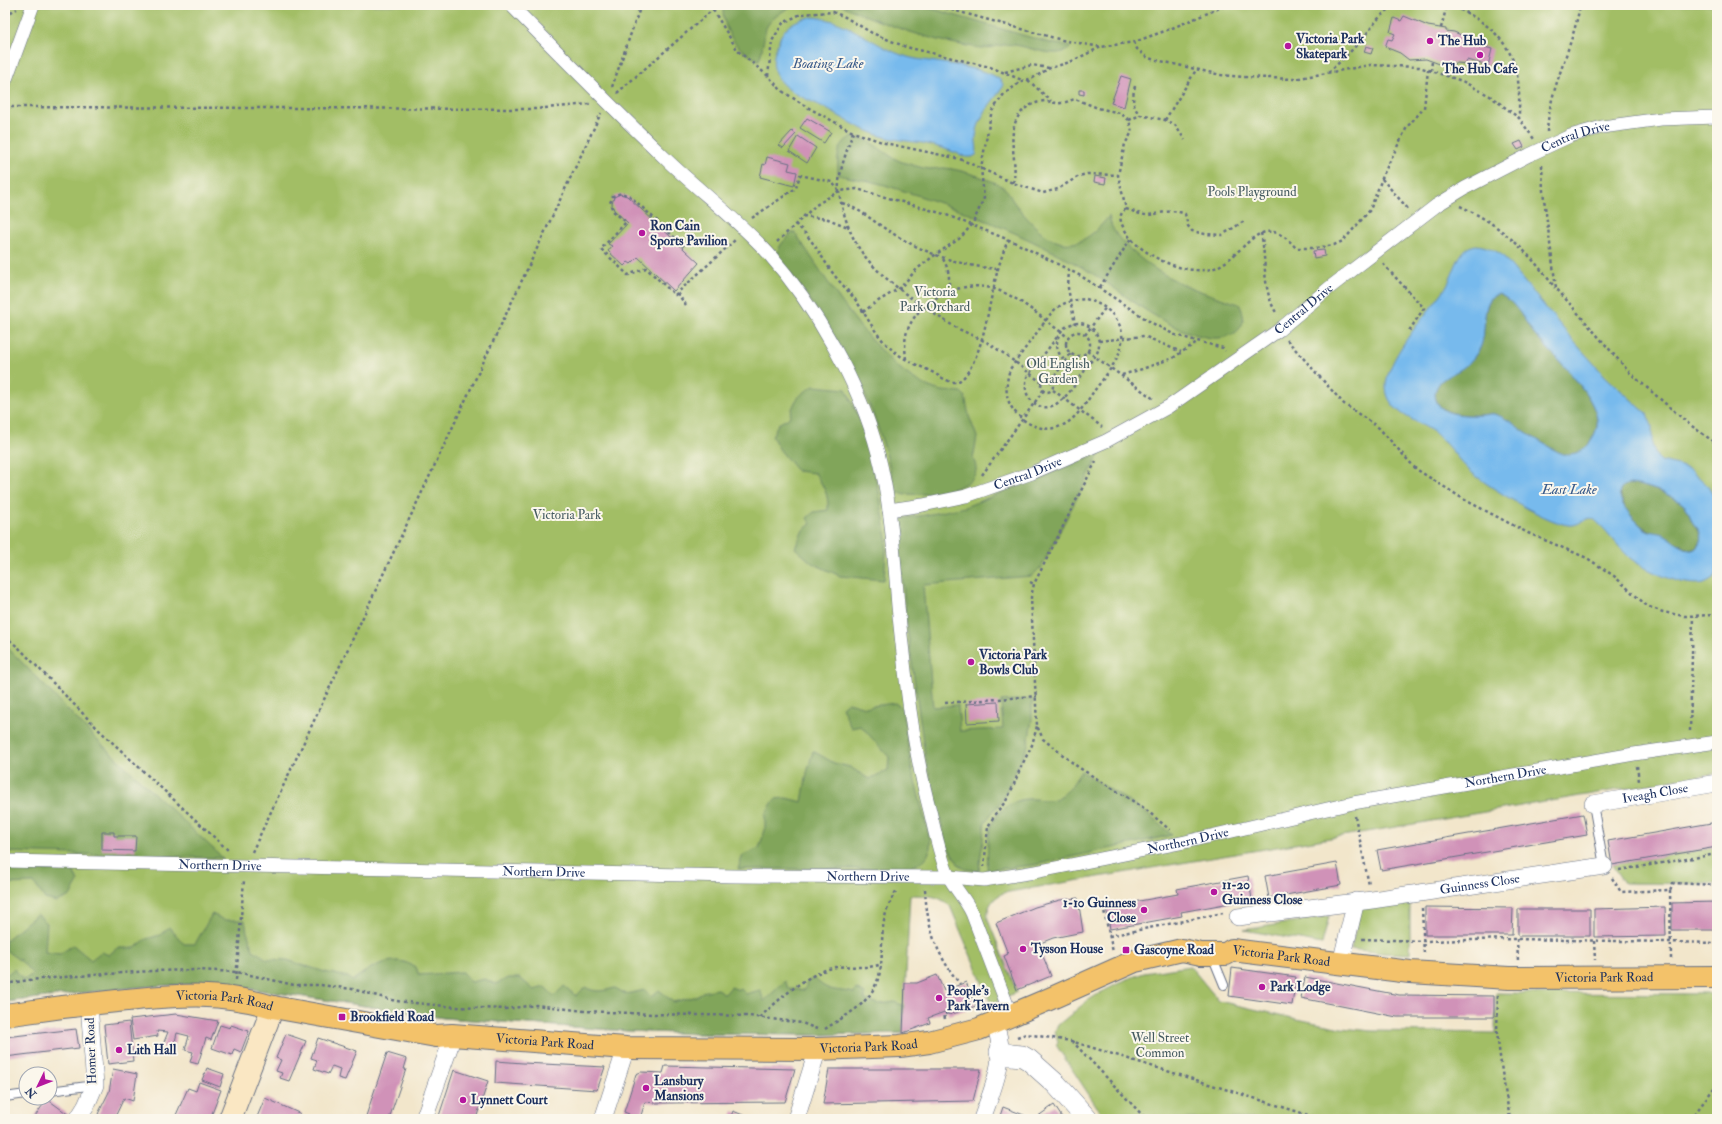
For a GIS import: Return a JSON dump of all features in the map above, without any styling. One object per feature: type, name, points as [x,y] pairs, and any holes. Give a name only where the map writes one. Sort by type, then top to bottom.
[{"type":"main road","name":"Victoria Park Road","points":[[5,1015],[89,1004],[198,994],[249,1000],[273,1007],[436,1036],[452,1035],[626,1048],[816,1049],[900,1046],[929,1042],[978,1029],[1135,961],[1182,950],[1201,954],[1226,954],[1232,950],[1341,962],[1410,972],[1509,978],[1717,977]]},
{"type":"main road","points":[[230,1119],[273,1007]]},
{"type":"street","points":[[5,82],[33,5]]},
{"type":"street","points":[[511,5],[607,102],[767,253],[803,300],[827,335],[854,386],[877,450],[884,478],[889,510],[913,734],[924,789],[949,877],[966,901],[972,913],[1003,1019],[999,1034],[1011,1055],[1022,1056],[1029,1060],[1056,1084],[1088,1119]]},
{"type":"street","name":"Central Drive","points":[[889,510],[966,496],[1032,473],[1110,439],[1168,407],[1282,328],[1329,288],[1416,220],[1446,200],[1542,149],[1570,136],[1602,127],[1661,119],[1717,117]]},
{"type":"street","name":"Northern Drive","points":[[5,862],[735,876],[949,877],[984,880],[1035,872],[1185,842],[1353,803],[1634,754],[1717,742]]},
{"type":"street","name":"Iveagh Close","points":[[1593,804],[1717,783]]},
{"type":"street","name":"Guinness Close","points":[[1238,916],[1606,869]]},
{"type":"street","points":[[1341,962],[1347,938],[1364,901]]},
{"type":"street","name":"Homer Road","points":[[78,1119],[86,1106],[95,1085],[89,1004]]},
{"type":"street","points":[[424,1119],[445,1062],[452,1035]]},
{"type":"street","points":[[982,1119],[1005,1045]]},
{"type":"street","points":[[603,1119],[626,1048]]},
{"type":"street","points":[[796,1119],[814,1062],[816,1049]]},
{"type":"lane","points":[[1593,804],[1606,869]]},
{"type":"lane","points":[[1216,954],[1215,963],[1224,985]]},
{"type":"lane","points":[[58,1090],[95,1085]]},
{"type":"lane","points":[[5,1098],[18,1096]]},
{"type":"path","points":[[236,986],[245,866],[513,296],[607,102],[641,5]]},
{"type":"path","points":[[710,5],[738,52],[768,76],[788,95],[853,132],[885,143],[960,160],[1014,183],[1042,192],[1058,189],[1079,176],[1087,174],[1118,176]]},
{"type":"path","points":[[5,107],[535,109],[607,102],[712,8],[718,5]]},
{"type":"path","points":[[934,5],[1062,40],[1102,48]]},
{"type":"path","points":[[863,312],[900,288],[917,269],[959,239],[972,225],[984,198],[981,168],[992,111],[1004,94],[1022,81],[1028,80],[1050,68],[1102,48],[1134,42],[1165,31],[1227,5]]},
{"type":"path","points":[[1327,72],[1341,61],[1364,37],[1379,17],[1392,8],[1403,5]]},
{"type":"path","points":[[1441,28],[1448,5],[1477,18],[1491,28],[1502,41],[1511,56],[1517,74],[1519,118]]},
{"type":"path","points":[[1556,288],[1543,191],[1541,161],[1542,149],[1555,88],[1572,37],[1580,5]]},
{"type":"path","points":[[768,76],[772,42],[783,23],[801,14],[833,12],[845,17],[872,33],[906,46],[990,67],[1005,72],[1022,81]]},
{"type":"path","points":[[1134,42],[1137,49],[1148,58],[1221,75],[1270,79],[1294,79],[1370,65],[1419,67],[1462,81],[1490,96],[1519,118],[1542,149]]},
{"type":"path","points":[[1126,209],[1121,213],[1121,224],[1131,238],[1155,257],[1165,262],[1192,270],[1205,270],[1217,267],[1232,257],[1251,238],[1261,233],[1274,232],[1288,239],[1296,248],[1315,248],[1334,245],[1343,241],[1370,210],[1382,179],[1407,127],[1424,108],[1429,70],[1432,61]]},
{"type":"path","points":[[1005,72],[1032,65],[1050,68]]},
{"type":"path","points":[[1165,120],[1196,70]]},
{"type":"path","points":[[1028,80],[1051,102]]},
{"type":"path","points":[[1135,86],[1132,100],[1140,115]]},
{"type":"path","points":[[1014,183],[1015,172],[1012,137],[1018,114],[1031,105],[1040,102],[1051,102],[1057,104],[1076,99],[1098,108],[1120,113],[1129,120],[1132,132],[1125,144],[1118,176],[1126,209]]},
{"type":"path","points":[[1129,120],[1140,115],[1165,120],[1175,125],[1185,140]]},
{"type":"path","points":[[853,132],[839,180],[839,191],[849,227],[856,244],[864,256],[924,307],[956,327],[981,340],[1042,383]]},
{"type":"path","points":[[684,246],[630,196],[621,193],[613,196],[610,204],[613,211],[626,222],[601,249],[628,274],[646,268],[675,295],[743,229],[747,222],[796,188],[800,175],[832,182],[839,191]]},
{"type":"path","points":[[1382,179],[1416,220]]},
{"type":"path","points":[[767,253],[803,216],[816,205],[839,191],[857,189],[944,214],[1008,240],[1069,269],[1175,335],[1223,348],[1232,363]]},
{"type":"path","points":[[1446,200],[1481,217],[1518,243],[1540,266],[1556,288],[1630,373],[1689,424],[1717,444]]},
{"type":"path","points":[[842,203],[862,212],[906,242],[935,255],[986,268],[998,269]]},
{"type":"path","points":[[1126,209],[1146,215],[1165,211],[1180,212],[1185,214],[1188,226],[1192,231],[1210,234],[1222,235],[1246,220]]},
{"type":"path","points":[[803,216],[828,219],[849,227]]},
{"type":"path","points":[[795,224],[810,238],[832,272],[856,301],[876,332],[886,344],[906,359],[947,382],[955,383],[962,379],[969,370],[981,340],[998,269],[1008,240]]},
{"type":"path","points":[[1261,233],[1264,245],[1265,280],[1282,328],[1344,404],[1379,428],[1416,468],[1465,500],[1528,532],[1587,558],[1614,576],[1647,606],[1663,612],[1693,616],[1717,615]]},
{"type":"path","points":[[1100,288],[1131,238]]},
{"type":"path","points":[[1374,253],[1424,308],[1408,331]]},
{"type":"path","points":[[943,258],[947,265],[949,276],[947,293]]},
{"type":"path","points":[[1069,269],[1068,288],[1075,324]]},
{"type":"path","points":[[906,359],[907,331],[911,322],[924,307],[934,299],[947,293],[975,285],[1002,291],[1046,320],[1068,337]]},
{"type":"path","points":[[677,293],[686,305],[688,304]]},
{"type":"path","points":[[1071,300],[1086,300],[1106,307],[1118,322],[1123,338],[1120,353],[1112,368],[1080,411],[1067,423],[1058,428],[1032,426],[1022,420],[1009,402],[1006,393],[1007,379],[1014,362],[1046,320],[1058,307],[1071,300]]},
{"type":"path","points":[[1085,335],[1106,307]]},
{"type":"path","points":[[1075,324],[1081,324],[1090,328],[1099,341],[1099,346],[1095,356],[1064,399],[1057,405],[1041,407],[1028,398],[1025,384],[1029,374],[1061,332],[1069,325],[1075,324]]},
{"type":"path","points":[[1076,332],[1085,335],[1089,341],[1088,351],[1078,356],[1068,351],[1066,344],[1068,337],[1076,332]]},
{"type":"path","points":[[1099,341],[1144,336],[1181,352]]},
{"type":"path","points":[[1057,337],[1056,342],[1058,352],[1066,360],[1076,364],[1092,360]]},
{"type":"path","points":[[1121,375],[1173,358],[1197,341]]},
{"type":"path","points":[[1088,351],[1157,401],[1168,407]]},
{"type":"path","points":[[1051,381],[1071,353]]},
{"type":"path","points":[[1042,383],[1047,380],[1051,381]]},
{"type":"path","points":[[1051,381],[1054,386],[1053,390]]},
{"type":"path","points":[[1042,383],[1041,387],[1043,391]]},
{"type":"path","points":[[984,880],[988,826],[1006,801],[1012,789],[1032,745],[1037,726],[1037,696],[1031,613],[1031,597],[1034,584],[1110,439],[1080,411],[1053,390]]},
{"type":"path","points":[[1043,391],[1047,393],[1053,390]]},
{"type":"path","points":[[966,496],[1043,391]]},
{"type":"path","points":[[1030,582],[1034,584]]},
{"type":"path","points":[[1690,746],[1693,616]]},
{"type":"path","points":[[5,636],[98,730],[245,866]]},
{"type":"path","points":[[944,703],[1037,696]]},
{"type":"path","points":[[1037,726],[1043,739],[1078,767],[1144,808],[1185,842]]},
{"type":"path","points":[[1634,754],[1642,795]]},
{"type":"path","points":[[1353,803],[1364,901]]},
{"type":"path","points":[[1670,890],[1620,892],[1606,869],[1717,854]]},
{"type":"path","points":[[5,984],[29,980],[151,971],[198,970],[237,972],[294,985],[320,985],[352,989],[396,1001],[505,1009],[536,1005],[584,1011],[749,1016],[802,1023],[822,1031],[852,1011],[868,996],[877,983],[882,964],[883,927],[893,896],[907,877]]},
{"type":"path","points":[[1671,961],[1670,890],[1673,883],[1717,885]]},
{"type":"path","points":[[1422,893],[1424,962]]},
{"type":"path","points":[[925,896],[928,923],[941,958],[960,984]]},
{"type":"path","points":[[1103,906],[1114,956]]},
{"type":"path","points":[[1109,936],[1231,912],[1238,916]]},
{"type":"path","points":[[1347,938],[1424,941],[1517,940],[1717,943]]},
{"type":"path","points":[[1517,940],[1519,967]]},
{"type":"path","points":[[1594,941],[1595,967]]},
{"type":"path","points":[[760,1017],[783,996],[815,975],[837,967],[872,968],[882,964]]},
{"type":"path","points":[[1499,989],[1497,1033],[1510,1119]]},
{"type":"path","points":[[1005,1045],[1026,1034],[1071,1041],[1322,1119]]},
{"type":"path","points":[[1071,1041],[1146,1119]]},
{"type":"path","points":[[1691,1119],[1717,1084]]},
{"type":"green space","name":"Victoria Park","points":[[5,5],[1717,5],[1717,773],[1003,893],[993,901],[989,907],[988,920],[1017,992],[991,1004],[950,906],[941,899],[910,895],[903,1033],[814,1035],[700,1034],[628,1031],[444,1018],[219,984],[139,987],[5,1002]]},
{"type":"green space","points":[[723,5],[797,5],[780,13],[767,26],[759,60],[744,51],[732,38],[725,23]]},
{"type":"green space","points":[[841,5],[919,5],[1050,43],[1069,46],[1070,48],[1058,53],[1051,53],[1015,45],[981,48],[945,42],[892,26]]},
{"type":"green space","points":[[851,137],[866,140],[902,162],[929,169],[944,168],[957,170],[996,183],[1007,191],[1016,205],[1038,229],[1049,238],[1060,242],[1071,243],[1083,239],[1096,231],[1109,216],[1114,231],[1120,239],[1132,251],[1157,270],[1182,284],[1239,304],[1243,313],[1241,327],[1230,335],[1214,338],[1206,337],[1173,326],[1158,318],[1085,269],[1038,244],[990,222],[941,203],[878,183],[838,175],[838,153],[842,144]]},
{"type":"green space","points":[[792,233],[795,233],[840,300],[878,348],[899,367],[920,382],[942,391],[961,392],[965,396],[969,416],[977,437],[973,459],[976,469],[973,478],[953,489],[940,492],[927,494],[905,494],[895,491],[887,456],[877,425],[851,366],[818,312],[778,256],[780,246]]},
{"type":"green space","points":[[1498,294],[1505,297],[1516,307],[1537,337],[1575,379],[1592,404],[1597,416],[1597,429],[1588,445],[1579,452],[1562,455],[1494,414],[1468,415],[1452,413],[1442,407],[1436,400],[1435,391],[1439,383],[1444,378],[1464,366],[1476,355],[1482,341],[1486,309],[1492,297]]},
{"type":"green space","points":[[814,386],[846,389],[862,425],[879,491],[887,538],[884,580],[840,576],[812,563],[795,548],[803,530],[811,524],[807,518],[814,512],[828,510],[828,499],[823,486],[815,473],[797,471],[780,450],[772,436],[778,424],[789,418],[797,399]]},
{"type":"green space","points":[[1100,453],[1042,566],[1032,576],[923,585],[933,707],[958,705],[960,731],[1003,729],[1001,701],[1032,699],[1032,719],[1028,745],[1002,800],[985,822],[979,871],[965,869],[959,865],[946,844],[925,756],[908,635],[896,519],[965,507]]},
{"type":"green space","points":[[1627,484],[1635,484],[1666,494],[1678,500],[1685,506],[1701,538],[1696,547],[1693,549],[1688,549],[1662,534],[1655,533],[1640,525],[1626,510],[1619,491]]},
{"type":"green space","points":[[5,645],[95,738],[223,858],[5,852]]},
{"type":"green space","points":[[848,702],[865,707],[895,703],[902,708],[912,770],[930,839],[927,857],[914,866],[902,869],[738,869],[743,855],[759,848],[765,830],[765,814],[775,799],[786,798],[802,802],[807,773],[813,751],[834,763],[850,767],[869,779],[888,770],[889,757],[861,726],[851,728],[842,707]]},
{"type":"green space","points":[[1081,771],[1142,810],[1172,835],[1034,865],[987,870],[989,835],[995,818],[1005,808],[1016,801],[1033,799],[1052,800],[1063,795]]},
{"type":"green space","points":[[1717,847],[1717,884],[1624,883],[1612,865]]},
{"type":"green space","points":[[5,870],[73,870],[78,882],[70,896],[57,902],[45,899],[34,883],[5,884]]},
{"type":"green space","points":[[1410,899],[1410,954],[1383,953],[1351,949],[1361,906]]},
{"type":"green space","points":[[37,914],[47,923],[45,952],[60,954],[73,945],[91,960],[101,952],[109,955],[117,948],[135,948],[146,939],[160,935],[169,927],[184,944],[195,944],[212,914],[224,920],[245,920],[253,950],[267,959],[287,960],[325,972],[348,977],[352,981],[379,964],[398,961],[405,962],[416,967],[419,975],[462,972],[471,982],[485,979],[495,984],[509,978],[520,978],[534,990],[545,987],[554,996],[564,986],[576,996],[585,987],[599,991],[615,988],[626,994],[645,990],[651,997],[659,990],[673,1002],[698,996],[702,992],[717,989],[725,994],[731,987],[739,990],[741,989],[746,994],[760,990],[764,1001],[785,981],[789,989],[805,990],[807,982],[814,978],[819,983],[833,990],[854,993],[856,989],[865,994],[865,1000],[880,1004],[895,1002],[904,1006],[903,1033],[814,1035],[700,1034],[628,1031],[444,1018],[219,984],[139,987],[5,1002],[5,976],[14,969],[24,980],[33,974],[22,962],[5,950],[5,941]]},
{"type":"green space","points":[[1329,916],[1322,944],[1244,930]]},
{"type":"green space","name":"Well Street Common","points":[[1190,966],[1219,1001],[1341,1028],[1373,1031],[1495,1033],[1496,993],[1717,994],[1717,1119],[1105,1119],[1056,1045],[1058,1043],[1055,1032],[1058,1025],[1087,1001],[1127,979],[1144,973]]},
{"type":"water","name":"Boating Lake","points":[[812,17],[839,23],[889,50],[902,55],[972,69],[992,75],[1000,80],[1003,87],[986,110],[977,129],[976,155],[966,157],[928,144],[881,136],[852,123],[797,94],[785,86],[774,71],[774,58],[777,44],[788,27],[801,19]]},
{"type":"water","name":"East Lake","points":[[1476,245],[1492,249],[1502,255],[1576,344],[1606,377],[1647,414],[1652,426],[1652,445],[1657,457],[1661,461],[1691,470],[1707,485],[1717,502],[1717,575],[1704,583],[1696,584],[1686,583],[1665,577],[1645,568],[1630,558],[1595,520],[1590,518],[1573,525],[1564,524],[1536,513],[1504,495],[1470,471],[1435,433],[1405,415],[1392,404],[1388,397],[1386,388],[1387,377],[1398,353],[1406,340],[1444,290],[1465,250]],"holes":[[[1498,294],[1510,301],[1520,312],[1537,337],[1575,379],[1592,404],[1597,416],[1597,427],[1591,441],[1579,452],[1562,454],[1548,447],[1507,419],[1498,415],[1463,415],[1448,412],[1439,406],[1435,398],[1438,385],[1445,378],[1467,365],[1480,348],[1484,334],[1488,302],[1492,297]],[[1630,484],[1643,486],[1658,491],[1673,497],[1684,505],[1700,533],[1701,539],[1699,545],[1692,550],[1686,549],[1665,535],[1645,529],[1640,525],[1629,513],[1620,498],[1622,487]]]},
{"type":"building","name":"The Hub","points":[[1404,16],[1428,26],[1454,32],[1473,40],[1471,43],[1492,49],[1488,66],[1467,60],[1466,64],[1457,63],[1445,66],[1426,59],[1409,60],[1400,53],[1385,47],[1388,39],[1392,40],[1395,34],[1390,32],[1394,18],[1401,21]]},
{"type":"building","points":[[1366,46],[1373,48],[1371,54],[1364,52]]},
{"type":"building","points":[[1121,76],[1131,79],[1124,107],[1111,103]]},
{"type":"building","points":[[1079,90],[1084,90],[1084,95],[1079,94]]},
{"type":"building","points":[[807,118],[831,132],[824,143],[800,128]]},
{"type":"building","points":[[792,131],[796,134],[783,148],[779,145]]},
{"type":"building","points":[[798,136],[816,148],[807,163],[789,151]]},
{"type":"building","points":[[1521,141],[1524,147],[1518,150],[1514,144]]},
{"type":"building","points":[[767,157],[790,163],[788,170],[797,172],[794,186],[760,177],[763,164],[765,165]]},
{"type":"building","points":[[1095,176],[1106,178],[1105,184],[1094,182]]},
{"type":"building","name":"Ron Cain Sports Pavilion","points":[[620,194],[627,196],[699,263],[674,291],[638,257],[631,264],[628,262],[624,266],[608,251],[612,246],[608,244],[628,223],[614,210],[612,204],[614,197]]},
{"type":"building","points":[[1324,250],[1325,256],[1314,258],[1313,251]]},
{"type":"building","points":[[998,702],[999,721],[967,723],[966,704]]},
{"type":"building","points":[[1583,814],[1587,835],[1381,870],[1377,850]]},
{"type":"building","points":[[1717,822],[1717,847],[1612,865],[1608,841]]},
{"type":"building","points":[[102,832],[114,832],[114,836],[136,836],[135,851],[102,850]]},
{"type":"building","points":[[1337,863],[1341,885],[1269,898],[1265,876]]},
{"type":"building","points":[[1248,876],[1252,899],[1181,912],[1182,916],[1110,929],[1106,907],[1178,894],[1177,889]]},
{"type":"building","name":"Tysson House","points":[[1078,898],[1083,932],[1053,938],[1038,944],[1051,976],[1017,990],[1004,956],[1008,954],[996,923],[1035,907],[1060,900]]},
{"type":"building","points":[[1717,902],[1717,930],[1672,930],[1672,903]]},
{"type":"building","points":[[1425,907],[1513,908],[1512,935],[1425,935]]},
{"type":"building","points":[[1665,907],[1666,936],[1594,937],[1594,909]]},
{"type":"building","points":[[1518,909],[1590,909],[1590,936],[1518,936]]},
{"type":"building","name":"Park Lodge","points":[[1232,968],[1296,977],[1292,1005],[1229,996]]},
{"type":"building","name":"People's Park Tavern","points":[[937,975],[944,991],[966,982],[976,1006],[949,1015],[947,1011],[928,1018],[930,1023],[903,1033],[905,983],[917,983]]},
{"type":"building","points":[[1305,977],[1399,995],[1494,996],[1494,1017],[1397,1017],[1301,998]]},
{"type":"building","points":[[176,1014],[218,1021],[211,1040],[206,1038],[198,1064],[190,1062],[193,1052],[185,1050],[189,1036],[177,1033],[173,1050],[162,1047],[168,1032],[157,1031],[158,1036],[133,1040],[130,1019]]},
{"type":"building","name":"Lith Hall","points":[[129,1022],[133,1061],[108,1064],[104,1025]]},
{"type":"building","points":[[220,1025],[230,1028],[231,1025],[249,1031],[241,1052],[234,1049],[232,1055],[212,1048]]},
{"type":"building","points":[[76,1029],[79,1048],[5,1057],[5,1037]]},
{"type":"building","points":[[286,1034],[306,1041],[289,1081],[280,1078],[282,1073],[276,1071],[281,1060],[276,1058]]},
{"type":"building","points":[[318,1038],[357,1051],[345,1080],[338,1078],[340,1069],[332,1066],[328,1074],[314,1069],[317,1060],[311,1058]]},
{"type":"building","points":[[387,1053],[407,1059],[404,1069],[406,1069],[389,1119],[365,1119]]},
{"type":"building","points":[[496,1061],[605,1067],[597,1090],[495,1083]]},
{"type":"building","points":[[665,1066],[795,1069],[785,1102],[645,1102],[640,1119],[627,1119],[629,1114],[624,1112],[636,1074],[641,1072],[663,1073]]},
{"type":"building","points":[[207,1068],[224,1074],[220,1087],[202,1080]]},
{"type":"building","points":[[113,1069],[137,1074],[133,1101],[124,1098],[114,1119],[107,1119],[98,1114],[109,1092]]},
{"type":"building","points":[[829,1069],[981,1069],[973,1101],[823,1104]]},
{"type":"building","name":"Lynnett Court","points":[[454,1070],[488,1081],[476,1119],[438,1119]]},
{"type":"building","points":[[199,1082],[221,1090],[210,1119],[184,1119],[176,1115],[188,1088],[196,1091]]},
{"type":"building","points":[[265,1098],[301,1114],[299,1119],[263,1119],[257,1117]]},
{"type":"building","points":[[1054,1105],[1063,1119],[1034,1119]]},
{"type":"building","points":[[42,1106],[57,1106],[69,1115],[66,1119],[33,1119]]},
{"type":"building","points":[[1003,1107],[1034,1119],[999,1119]]},
{"type":"building","points":[[733,1111],[753,1119],[730,1119]]},
{"type":"place","name":"The Hub","points":[[1430,41]]},
{"type":"place","name":"Victoria Park Skatepark","points":[[1288,46]]},
{"type":"place","name":"The Hub Cafe","points":[[1480,55]]},
{"type":"place","name":"Ron Cain Sports Pavilion","points":[[642,233]]},
{"type":"place","name":"Victoria Park Bowls Club","points":[[971,662]]},
{"type":"place","name":"11-20 Guinness Close","points":[[1214,892]]},
{"type":"place","name":"1-10 Guinness Close","points":[[1144,910]]},
{"type":"place","name":"Tysson House","points":[[1023,949]]},
{"type":"place","name":"Gascoyne Road","points":[[1126,950]]},
{"type":"place","name":"Park Lodge","points":[[1262,987]]},
{"type":"place","name":"People's Park Tavern","points":[[939,998]]},
{"type":"place","name":"Brookfield Road","points":[[342,1017]]},
{"type":"place","name":"Lith Hall","points":[[119,1050]]},
{"type":"place","name":"Lansbury Mansions","points":[[646,1088]]},
{"type":"place","name":"Lynnett Court","points":[[463,1100]]},
{"type":"park label","name":"Pools Playground","points":[[1252,192]]},
{"type":"park label","name":"Victoria Park Orchard","points":[[935,300]]},
{"type":"park label","name":"Old English Garden","points":[[1058,372]]}]
